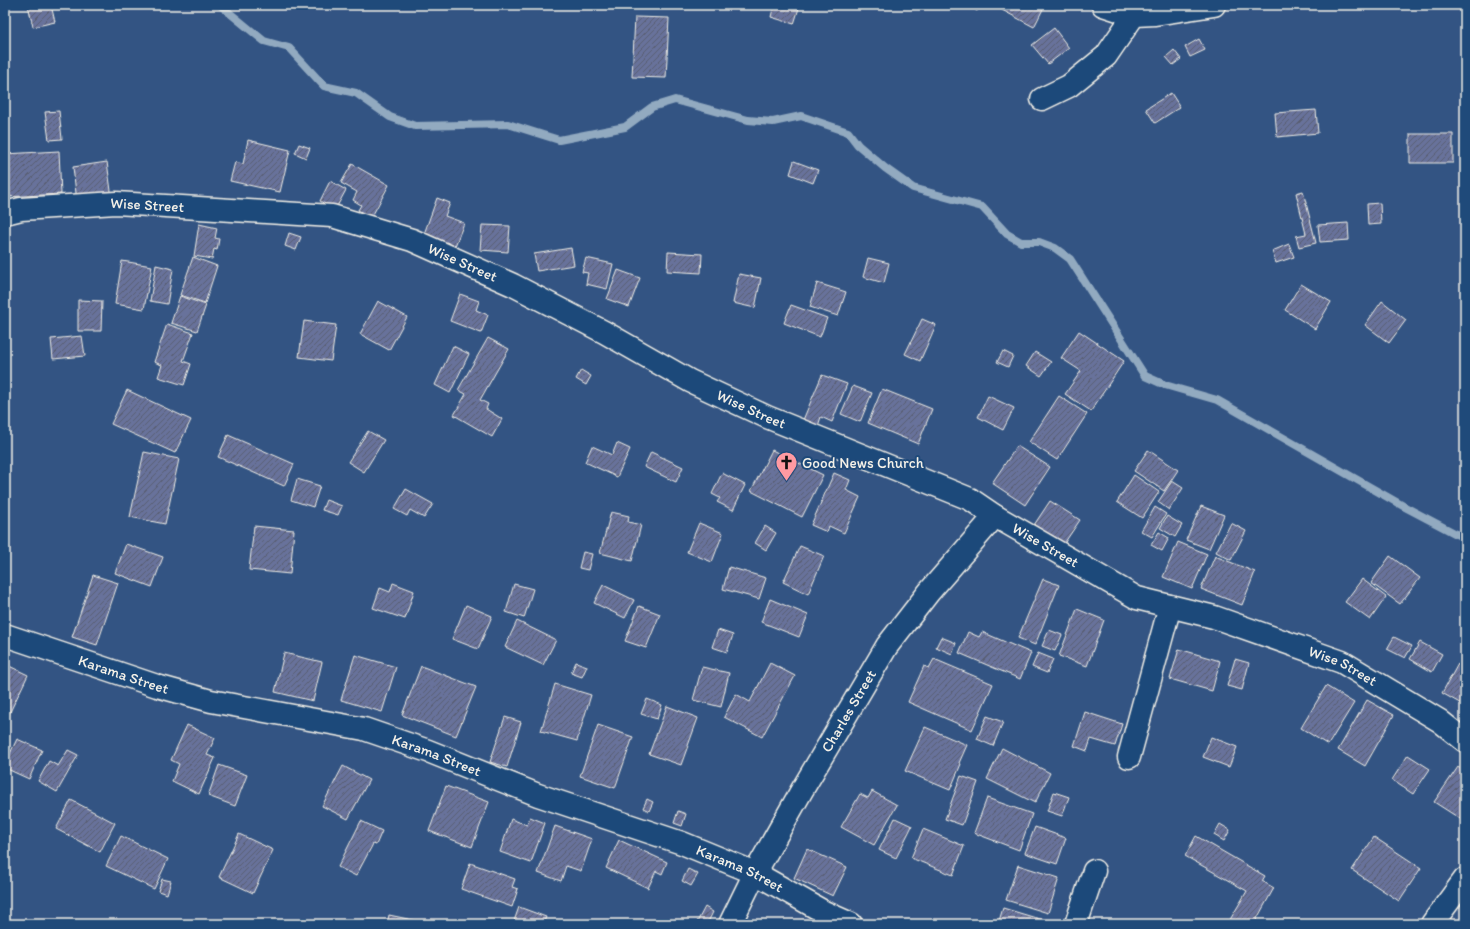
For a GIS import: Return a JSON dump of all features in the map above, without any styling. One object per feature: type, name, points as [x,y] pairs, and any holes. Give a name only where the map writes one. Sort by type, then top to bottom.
[{"type":"street","points":[[1103,5],[1147,12],[1214,5]]},
{"type":"street","points":[[1042,99],[1069,86],[1106,56],[1147,12]]},
{"type":"street","name":"Wise Street","points":[[5,213],[21,209],[116,203],[332,216],[412,240],[505,282],[604,332],[690,381],[767,417],[970,500],[1137,598],[1214,617],[1342,662],[1440,721],[1465,741]]},
{"type":"street","name":"Charles Street","points":[[730,924],[755,873],[887,646],[928,592],[995,516]]},
{"type":"street","points":[[1128,757],[1170,606]]},
{"type":"street","name":"Karama Street","points":[[5,635],[157,686],[211,701],[364,729],[428,751],[538,795],[682,843],[755,873],[824,912],[851,924]]},
{"type":"street","points":[[1076,924],[1094,871]]},
{"type":"street","points":[[1432,924],[1465,879]]},
{"type":"building","points":[[28,5],[51,5],[55,22],[33,27]]},
{"type":"building","points":[[774,5],[792,5],[799,8],[794,24],[771,17]]},
{"type":"building","points":[[968,5],[981,5],[977,11]]},
{"type":"building","points":[[1005,5],[1045,5],[1034,27],[1002,10]]},
{"type":"building","points":[[635,17],[669,18],[666,78],[632,77]]},
{"type":"building","points":[[1054,28],[1069,48],[1048,64],[1032,45]]},
{"type":"building","points":[[1199,39],[1205,50],[1190,57],[1185,47]]},
{"type":"building","points":[[1174,50],[1181,59],[1173,65],[1166,57]]},
{"type":"building","points":[[1171,93],[1180,107],[1155,123],[1146,109]]},
{"type":"building","points":[[1316,110],[1318,133],[1277,137],[1275,113]]},
{"type":"building","points":[[59,111],[62,139],[49,140],[45,112]]},
{"type":"building","points":[[1410,134],[1453,134],[1453,163],[1410,163]]},
{"type":"building","points":[[248,140],[290,150],[280,192],[230,181],[235,162],[243,164]]},
{"type":"building","points":[[299,144],[310,148],[306,158],[295,153]]},
{"type":"building","points":[[59,151],[61,194],[5,197],[5,154]]},
{"type":"building","points":[[794,161],[818,170],[813,183],[790,174]]},
{"type":"building","points":[[107,162],[112,198],[77,202],[73,167]]},
{"type":"building","points":[[352,164],[389,185],[371,218],[358,210],[361,205],[353,200],[357,192],[341,183]]},
{"type":"building","points":[[330,181],[346,190],[335,210],[320,201]]},
{"type":"building","points":[[1303,191],[1316,243],[1299,247],[1296,236],[1306,234],[1296,193]]},
{"type":"building","points":[[437,198],[450,203],[445,216],[464,223],[455,246],[424,234]]},
{"type":"building","points":[[1380,203],[1381,224],[1368,225],[1367,204]]},
{"type":"building","points":[[1348,223],[1349,240],[1320,242],[1318,225]]},
{"type":"building","points":[[199,224],[217,228],[215,238],[219,239],[217,250],[214,249],[212,259],[194,256]]},
{"type":"building","points":[[482,225],[510,226],[508,252],[480,250]]},
{"type":"building","points":[[289,233],[301,237],[296,250],[285,246]]},
{"type":"building","points":[[1289,244],[1294,257],[1276,263],[1272,251]]},
{"type":"building","points":[[571,248],[574,265],[537,271],[534,254]]},
{"type":"building","points":[[668,252],[702,254],[701,273],[667,271]]},
{"type":"building","points":[[193,257],[217,266],[205,303],[180,295]]},
{"type":"building","points":[[586,258],[613,264],[607,289],[586,284],[588,273],[582,272]]},
{"type":"building","points":[[868,258],[889,263],[884,283],[863,277]]},
{"type":"building","points":[[122,261],[152,266],[144,309],[115,304]]},
{"type":"building","points":[[156,265],[173,269],[167,304],[150,301]]},
{"type":"building","points":[[618,270],[640,278],[629,307],[607,299]]},
{"type":"building","points":[[739,274],[761,278],[755,308],[733,303]]},
{"type":"building","points":[[817,283],[846,292],[838,316],[810,307]]},
{"type":"building","points":[[1301,284],[1331,302],[1315,329],[1285,310]]},
{"type":"building","points":[[460,294],[479,301],[476,310],[488,315],[481,333],[450,321]]},
{"type":"building","points":[[180,296],[206,305],[197,331],[171,323]]},
{"type":"building","points":[[78,300],[102,301],[101,331],[78,331]]},
{"type":"building","points":[[378,301],[407,317],[389,350],[360,334]]},
{"type":"building","points":[[1382,301],[1406,320],[1389,343],[1365,325]]},
{"type":"building","points":[[791,305],[827,318],[820,337],[784,323]]},
{"type":"building","points":[[922,319],[936,325],[920,361],[905,354]]},
{"type":"building","points":[[304,321],[336,325],[331,361],[299,357]]},
{"type":"building","points":[[167,324],[193,333],[183,361],[191,364],[184,385],[158,377],[162,365],[154,362]]},
{"type":"building","points":[[1079,331],[1124,361],[1091,411],[1065,394],[1081,371],[1061,358]]},
{"type":"building","points":[[82,336],[85,356],[53,359],[51,339]]},
{"type":"building","points":[[488,338],[509,349],[480,400],[488,404],[486,409],[502,419],[492,437],[454,415],[466,394],[458,390]]},
{"type":"building","points":[[453,346],[469,354],[450,393],[435,385]]},
{"type":"building","points":[[1003,351],[1013,356],[1008,367],[997,362]]},
{"type":"building","points":[[1035,352],[1051,362],[1041,376],[1026,366]]},
{"type":"building","points":[[581,370],[591,376],[586,385],[576,379]]},
{"type":"building","points":[[822,375],[847,384],[832,422],[821,417],[818,426],[803,420]]},
{"type":"building","points":[[853,386],[872,393],[860,422],[841,414]]},
{"type":"building","points":[[882,389],[932,409],[918,444],[868,423]]},
{"type":"building","points":[[127,390],[191,420],[175,453],[111,424]]},
{"type":"building","points":[[988,396],[1014,408],[1003,430],[978,417]]},
{"type":"building","points":[[1059,396],[1087,414],[1057,460],[1029,442]]},
{"type":"building","points":[[368,431],[384,440],[364,472],[348,462]]},
{"type":"building","points":[[228,435],[294,464],[284,486],[218,457]]},
{"type":"building","points":[[617,443],[630,449],[617,477],[585,462],[592,446],[612,455]]},
{"type":"building","points":[[1017,446],[1050,467],[1025,505],[992,483]]},
{"type":"building","name":"Good News Church","points":[[772,450],[823,475],[802,517],[751,491]]},
{"type":"building","points":[[1148,450],[1178,470],[1164,491],[1134,471]]},
{"type":"building","points":[[144,452],[179,459],[165,524],[130,517]]},
{"type":"building","points":[[651,452],[683,467],[676,482],[644,467]]},
{"type":"building","points":[[722,473],[745,485],[733,510],[717,502],[720,498],[712,494]]},
{"type":"building","points":[[834,473],[850,480],[846,490],[860,497],[844,533],[829,526],[827,532],[811,525]]},
{"type":"building","points":[[1134,475],[1159,492],[1142,518],[1117,502]]},
{"type":"building","points":[[297,479],[320,486],[313,507],[291,500]]},
{"type":"building","points":[[1172,481],[1183,488],[1169,510],[1158,502]]},
{"type":"building","points":[[406,489],[433,504],[424,518],[410,510],[407,516],[394,509]]},
{"type":"building","points":[[326,500],[342,506],[338,515],[322,510]]},
{"type":"building","points":[[1050,501],[1080,520],[1063,545],[1034,525]]},
{"type":"building","points":[[1201,506],[1224,515],[1209,549],[1186,540]]},
{"type":"building","points":[[1155,507],[1166,514],[1152,537],[1141,531]]},
{"type":"building","points":[[611,512],[629,516],[628,522],[641,525],[632,561],[600,553]]},
{"type":"building","points":[[1167,516],[1182,525],[1175,537],[1160,528]]},
{"type":"building","points":[[699,523],[723,533],[712,562],[687,552]]},
{"type":"building","points":[[1231,523],[1246,531],[1231,560],[1216,552]]},
{"type":"building","points":[[254,526],[294,530],[290,574],[249,570]]},
{"type":"building","points":[[765,526],[776,533],[766,550],[755,543]]},
{"type":"building","points":[[1159,532],[1169,538],[1162,551],[1151,545]]},
{"type":"building","points":[[1178,542],[1207,554],[1192,589],[1163,577]]},
{"type":"building","points":[[126,544],[163,557],[152,587],[115,573]]},
{"type":"building","points":[[800,546],[824,556],[808,594],[783,582]]},
{"type":"building","points":[[583,552],[592,554],[588,570],[579,568]]},
{"type":"building","points":[[1215,556],[1255,572],[1242,605],[1201,589]]},
{"type":"building","points":[[1390,556],[1420,578],[1400,604],[1371,583]]},
{"type":"building","points":[[729,567],[766,578],[759,599],[723,589]]},
{"type":"building","points":[[93,575],[118,583],[97,645],[72,637]]},
{"type":"building","points":[[1043,579],[1059,585],[1035,645],[1018,638]]},
{"type":"building","points":[[1362,579],[1386,597],[1370,620],[1345,602]]},
{"type":"building","points":[[393,583],[414,591],[405,619],[373,608],[380,588],[390,592]]},
{"type":"building","points":[[514,584],[533,589],[524,618],[506,612]]},
{"type":"building","points":[[603,585],[634,600],[625,618],[594,603]]},
{"type":"building","points":[[770,599],[808,615],[799,637],[761,622]]},
{"type":"building","points":[[466,605],[492,616],[478,649],[452,639]]},
{"type":"building","points":[[639,606],[660,614],[646,648],[625,641]]},
{"type":"building","points":[[1077,609],[1104,620],[1087,666],[1059,656]]},
{"type":"building","points":[[517,621],[556,640],[543,665],[505,647]]},
{"type":"building","points":[[718,630],[733,635],[727,652],[712,647]]},
{"type":"building","points":[[1049,630],[1062,635],[1055,651],[1042,646]]},
{"type":"building","points":[[968,632],[979,637],[982,632],[1031,653],[1020,679],[959,653]]},
{"type":"building","points":[[941,637],[956,643],[952,654],[936,647]]},
{"type":"building","points":[[1394,637],[1412,646],[1405,658],[1387,649]]},
{"type":"building","points":[[1420,642],[1442,654],[1432,672],[1410,659]]},
{"type":"building","points":[[1179,649],[1220,661],[1212,691],[1170,679]]},
{"type":"building","points":[[284,653],[322,662],[313,701],[275,692]]},
{"type":"building","points":[[1038,653],[1053,659],[1047,673],[1032,667]]},
{"type":"building","points":[[355,655],[396,667],[382,712],[341,700]]},
{"type":"building","points":[[934,659],[993,684],[972,730],[908,702],[924,666],[929,668]]},
{"type":"building","points":[[1235,659],[1249,663],[1242,690],[1227,686]]},
{"type":"building","points":[[576,662],[587,666],[582,677],[571,673]]},
{"type":"building","points":[[770,663],[795,676],[762,737],[724,717],[736,694],[750,702]]},
{"type":"building","points":[[5,664],[28,675],[8,716],[5,715]]},
{"type":"building","points":[[1458,664],[1465,668],[1465,706],[1442,693]]},
{"type":"building","points":[[421,666],[476,687],[456,736],[402,715]]},
{"type":"building","points":[[702,667],[729,673],[721,707],[693,700]]},
{"type":"building","points":[[555,684],[591,695],[577,741],[541,731]]},
{"type":"building","points":[[1326,686],[1354,703],[1328,745],[1301,728]]},
{"type":"building","points":[[647,699],[662,705],[657,719],[641,714]]},
{"type":"building","points":[[1367,700],[1394,715],[1365,766],[1338,750]]},
{"type":"building","points":[[667,706],[698,718],[681,765],[649,754]]},
{"type":"building","points":[[1085,712],[1122,724],[1115,746],[1091,739],[1087,751],[1074,746]]},
{"type":"building","points":[[987,716],[1003,722],[993,746],[977,739]]},
{"type":"building","points":[[505,717],[521,722],[507,767],[490,762]]},
{"type":"building","points":[[187,725],[215,738],[207,755],[215,758],[199,794],[172,781],[179,764],[171,760]]},
{"type":"building","points":[[598,725],[633,737],[615,788],[580,776]]},
{"type":"building","points":[[925,727],[967,745],[950,790],[905,771]]},
{"type":"building","points":[[1211,737],[1237,747],[1229,767],[1203,757]]},
{"type":"building","points":[[17,739],[42,750],[29,779],[5,768],[5,764]]},
{"type":"building","points":[[1002,748],[1050,773],[1035,803],[987,779]]},
{"type":"building","points":[[68,750],[78,755],[57,792],[38,781],[49,761],[58,766]]},
{"type":"building","points":[[1408,755],[1430,769],[1413,794],[1392,780]]},
{"type":"building","points":[[219,765],[247,775],[235,806],[208,796]]},
{"type":"building","points":[[343,766],[369,780],[348,819],[322,806]]},
{"type":"building","points":[[1458,767],[1465,772],[1465,816],[1462,820],[1434,802]]},
{"type":"building","points":[[961,776],[978,782],[962,825],[945,819]]},
{"type":"building","points":[[446,786],[489,802],[472,847],[429,831]]},
{"type":"building","points":[[872,791],[897,805],[874,845],[841,827],[860,794],[868,798]]},
{"type":"building","points":[[1054,792],[1069,797],[1062,816],[1047,811]]},
{"type":"building","points":[[987,798],[1032,814],[1019,850],[974,833]]},
{"type":"building","points":[[647,799],[653,802],[649,811],[643,808]]},
{"type":"building","points":[[71,800],[115,823],[100,852],[56,829]]},
{"type":"building","points":[[678,811],[686,814],[682,826],[674,823]]},
{"type":"building","points":[[530,817],[545,823],[531,863],[500,852],[511,819],[527,825]]},
{"type":"building","points":[[895,818],[912,826],[896,858],[879,850]]},
{"type":"building","points":[[361,821],[382,831],[376,845],[373,844],[356,876],[338,867]]},
{"type":"building","points":[[1220,824],[1230,830],[1224,841],[1214,835]]},
{"type":"building","points":[[555,826],[592,839],[581,871],[566,866],[561,881],[538,873]]},
{"type":"building","points":[[1035,827],[1066,838],[1057,864],[1025,853]]},
{"type":"building","points":[[923,829],[964,846],[953,875],[911,858]]},
{"type":"building","points":[[239,834],[273,850],[253,893],[219,877]]},
{"type":"building","points":[[121,836],[168,859],[154,889],[106,866]]},
{"type":"building","points":[[1196,836],[1265,876],[1262,881],[1274,888],[1254,924],[1228,923],[1247,891],[1185,856]]},
{"type":"building","points":[[1374,837],[1421,868],[1399,901],[1352,870]]},
{"type":"building","points":[[619,840],[667,862],[662,874],[656,871],[648,888],[606,868]]},
{"type":"building","points":[[807,849],[847,867],[833,896],[794,878]]},
{"type":"building","points":[[470,863],[515,879],[512,887],[518,889],[512,907],[461,889]]},
{"type":"building","points":[[1018,865],[1059,878],[1048,913],[1006,900]]},
{"type":"building","points":[[688,869],[698,874],[691,886],[682,881]]},
{"type":"building","points":[[162,879],[171,881],[167,894],[158,891]]},
{"type":"building","points":[[519,907],[546,917],[543,924],[513,924]]},
{"type":"building","points":[[705,907],[713,912],[707,924],[696,924]]},
{"type":"building","points":[[1003,908],[1046,921],[1045,924],[998,924]]},
{"type":"building","points":[[389,915],[432,924],[387,924]]},
{"type":"waterway","points":[[220,5],[264,41],[289,48],[324,86],[356,93],[390,117],[415,126],[508,124],[559,140],[625,127],[652,107],[675,100],[748,120],[773,122],[801,116],[848,132],[858,145],[885,168],[913,188],[982,207],[1007,234],[1021,242],[1039,242],[1055,248],[1070,259],[1145,376],[1165,385],[1217,400],[1405,507],[1462,537],[1465,537]]},
{"type":"place","name":"Good News Church","points":[[787,482]]}]
